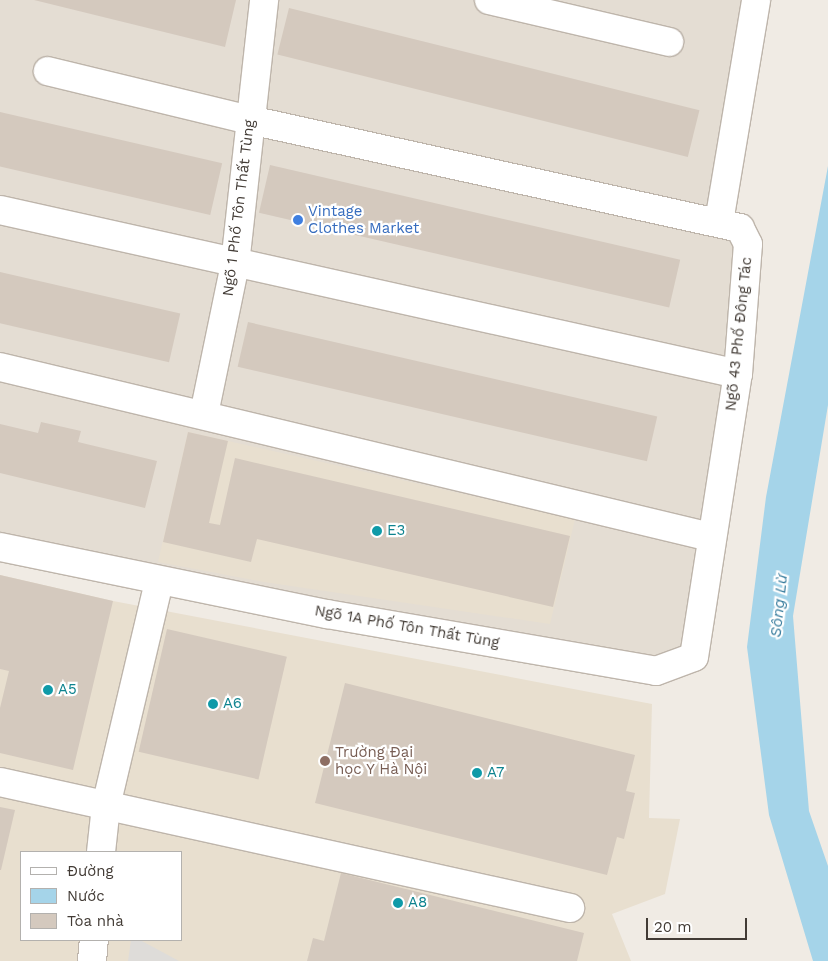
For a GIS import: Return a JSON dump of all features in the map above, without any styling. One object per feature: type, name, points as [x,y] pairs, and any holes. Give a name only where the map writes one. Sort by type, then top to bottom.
[{"type":"street","name":"Ngõ 1 Phố Tôn Thất Tùng","points":[[204,414],[235,264],[264,0]]},
{"type":"street","points":[[489,0],[670,42]]},
{"type":"street","points":[[719,222],[756,0]]},
{"type":"street","name":"Ngõ 43 Phố Đông Tác","points":[[48,71],[250,120],[740,228],[748,244],[738,374],[711,537]]},
{"type":"street","points":[[0,210],[235,264],[738,374]]},
{"type":"street","points":[[0,368],[204,414],[711,537]]},
{"type":"street","name":"Ngõ 1A Phố Tôn Thất Tùng","points":[[0,547],[159,582],[656,671],[694,657],[711,537]]},
{"type":"street","points":[[101,851],[106,806],[159,582]]},
{"type":"street","points":[[0,782],[570,908]]},
{"type":"street","points":[[92,961],[94,941]]},
{"type":"shaded area","points":[[0,0],[756,0],[719,221],[740,228],[694,657],[656,671],[0,554]]},
{"type":"shaded area","points":[[188,432],[575,519],[550,624],[264,582],[158,562]]},
{"type":"shaded area","name":"Trường Đại học Y Hà Nội","points":[[0,575],[113,601],[652,704],[649,818],[680,819],[665,894],[612,914],[631,961],[0,961]]},
{"type":"shaded area","points":[[131,941],[142,941],[179,961],[128,961]]},
{"type":"water","name":"Sông Lừ","points":[[828,166],[828,405],[793,616],[809,811],[828,866],[828,961],[813,961],[769,815],[747,647],[766,497]]},
{"type":"building","points":[[34,0],[236,0],[225,47]]},
{"type":"building","points":[[289,8],[699,110],[688,157],[277,55]]},
{"type":"building","points":[[0,112],[222,163],[210,215],[0,166]]},
{"type":"building","points":[[270,165],[680,260],[669,307],[259,213]]},
{"type":"building","points":[[0,272],[180,314],[169,362],[0,323]]},
{"type":"building","points":[[248,322],[657,416],[647,461],[238,367]]},
{"type":"building","points":[[41,422],[81,431],[78,442],[157,461],[145,508],[0,473],[0,424],[38,433]]},
{"type":"building","name":"E3","points":[[188,432],[228,441],[209,523],[220,525],[235,458],[570,536],[553,607],[257,539],[251,562],[163,542]]},
{"type":"building","name":"A5","points":[[0,575],[113,601],[73,770],[0,753],[0,708],[9,671],[0,669]]},
{"type":"building","name":"A6","points":[[167,629],[287,657],[259,779],[139,752]]},
{"type":"building","name":"A7","points":[[345,683],[635,755],[626,791],[635,793],[624,839],[617,837],[607,875],[315,803]]},
{"type":"building","points":[[0,807],[15,810],[1,870],[0,870]]},
{"type":"building","name":"A8","points":[[341,873],[584,933],[577,961],[307,961],[313,938],[324,941]]},
{"type":"place","name":"Vintage Clothes Market","points":[[298,220]]},
{"type":"place","name":"E3","points":[[377,531]]},
{"type":"place","name":"A5","points":[[48,690]]},
{"type":"place","name":"A6","points":[[213,704]]},
{"type":"place","name":"Trường Đại học Y Hà Nội","points":[[325,761]]},
{"type":"place","name":"A7","points":[[477,773]]},
{"type":"place","name":"A8","points":[[398,903]]}]
